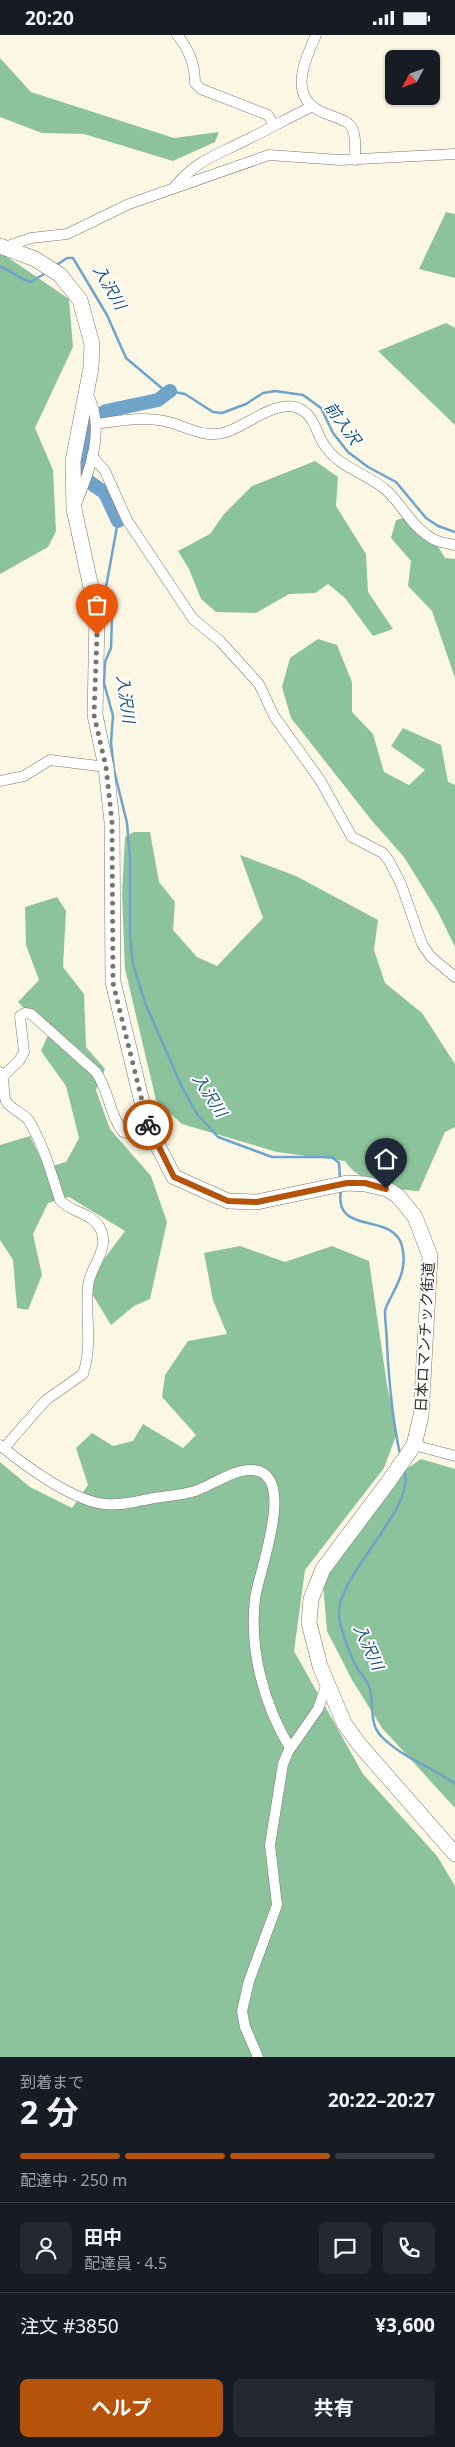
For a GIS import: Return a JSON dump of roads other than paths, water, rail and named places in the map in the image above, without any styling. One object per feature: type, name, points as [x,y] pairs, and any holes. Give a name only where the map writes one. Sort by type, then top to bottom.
[{"type":"highway","name":"日本ロマンチック街道","points":[[2,247],[48,265],[60,275],[80,300],[92,344],[86,392],[73,461],[74,509],[97,615],[94,715],[106,767],[112,822],[113,983],[148,1127],[174,1177],[228,1201],[257,1202],[347,1183],[365,1183],[386,1189],[407,1207],[422,1229],[430,1256],[421,1416],[414,1445],[323,1569],[312,1599],[310,1623],[313,1646],[344,1723],[358,1743],[455,1854]]},
{"type":"street","points":[[177,35],[192,59],[195,68],[195,83],[201,89],[268,115],[274,125]]},
{"type":"street","points":[[316,35],[300,84],[303,98],[311,107],[349,124],[354,131],[355,160]]},
{"type":"street","points":[[176,186],[185,176],[211,155],[244,142],[311,107]]},
{"type":"street","points":[[2,247],[31,238],[67,234],[129,204],[269,155],[355,160],[455,154]]},
{"type":"street","points":[[74,509],[84,485],[91,459],[96,419],[86,392]]},
{"type":"street","points":[[96,419],[163,420],[200,433],[214,434],[233,429],[281,407],[299,408],[308,414],[325,446],[336,458],[385,489],[425,535],[436,541],[455,545]]},
{"type":"street","points":[[91,459],[105,471],[127,520],[193,619],[220,641],[259,684],[274,716],[320,780],[352,837],[383,853],[401,884],[422,943],[431,957],[455,977]]},
{"type":"street","points":[[0,781],[24,776],[50,761],[106,767]]},
{"type":"street","points":[[152,1135],[137,1136],[123,1132],[112,1108],[104,1083],[96,1072],[31,1014],[25,1013],[20,1016],[24,1052],[19,1061],[2,1074],[7,1102],[28,1119],[48,1159],[60,1200],[64,1205],[97,1223],[103,1242],[102,1251],[88,1287],[89,1347],[83,1374],[46,1400],[2,1447],[64,1488],[86,1499],[103,1504],[133,1503],[189,1493],[246,1471],[261,1472],[272,1481],[275,1493],[274,1515],[255,1600],[255,1629],[264,1688],[279,1729],[290,1748]]},
{"type":"street","points":[[414,1445],[455,1457]]},
{"type":"street","points":[[258,2057],[245,2027],[242,2011],[249,1981],[277,1905],[270,1845],[283,1764],[290,1748],[318,1709],[327,1683]]},
{"type":"waterway","name":"前入沢","points":[[58,264],[67,258],[73,258],[107,315],[126,358],[164,390],[185,394],[213,412],[222,413],[246,404],[263,393],[275,391],[303,395],[321,408],[333,433],[348,452],[368,467],[396,482],[426,518],[438,526],[455,532]]},
{"type":"waterway","name":"入沢川","points":[[0,267],[30,282],[46,273]]},
{"type":"waterway","name":"入沢川","points":[[118,521],[105,493],[88,481],[79,468],[88,422],[106,411],[158,400],[170,391]]},
{"type":"waterway","name":"入沢川","points":[[118,521],[106,587],[112,616],[111,648],[105,662],[104,683],[113,716],[111,742],[114,770],[127,823],[130,859],[130,936],[133,964],[145,1003],[182,1087],[197,1114],[218,1137],[272,1157],[332,1157],[339,1163],[340,1177]]},
{"type":"waterway","name":"入沢川","points":[[341,1190],[341,1204],[346,1214],[365,1223],[388,1229],[396,1235],[402,1246],[404,1260],[402,1273],[385,1311],[391,1400],[400,1454]]},
{"type":"waterway","name":"入沢川","points":[[404,1471],[405,1484],[400,1500],[391,1518],[353,1575],[344,1593],[339,1609],[340,1622],[353,1661],[369,1686],[374,1725],[377,1731],[389,1744],[455,1784]]}]
